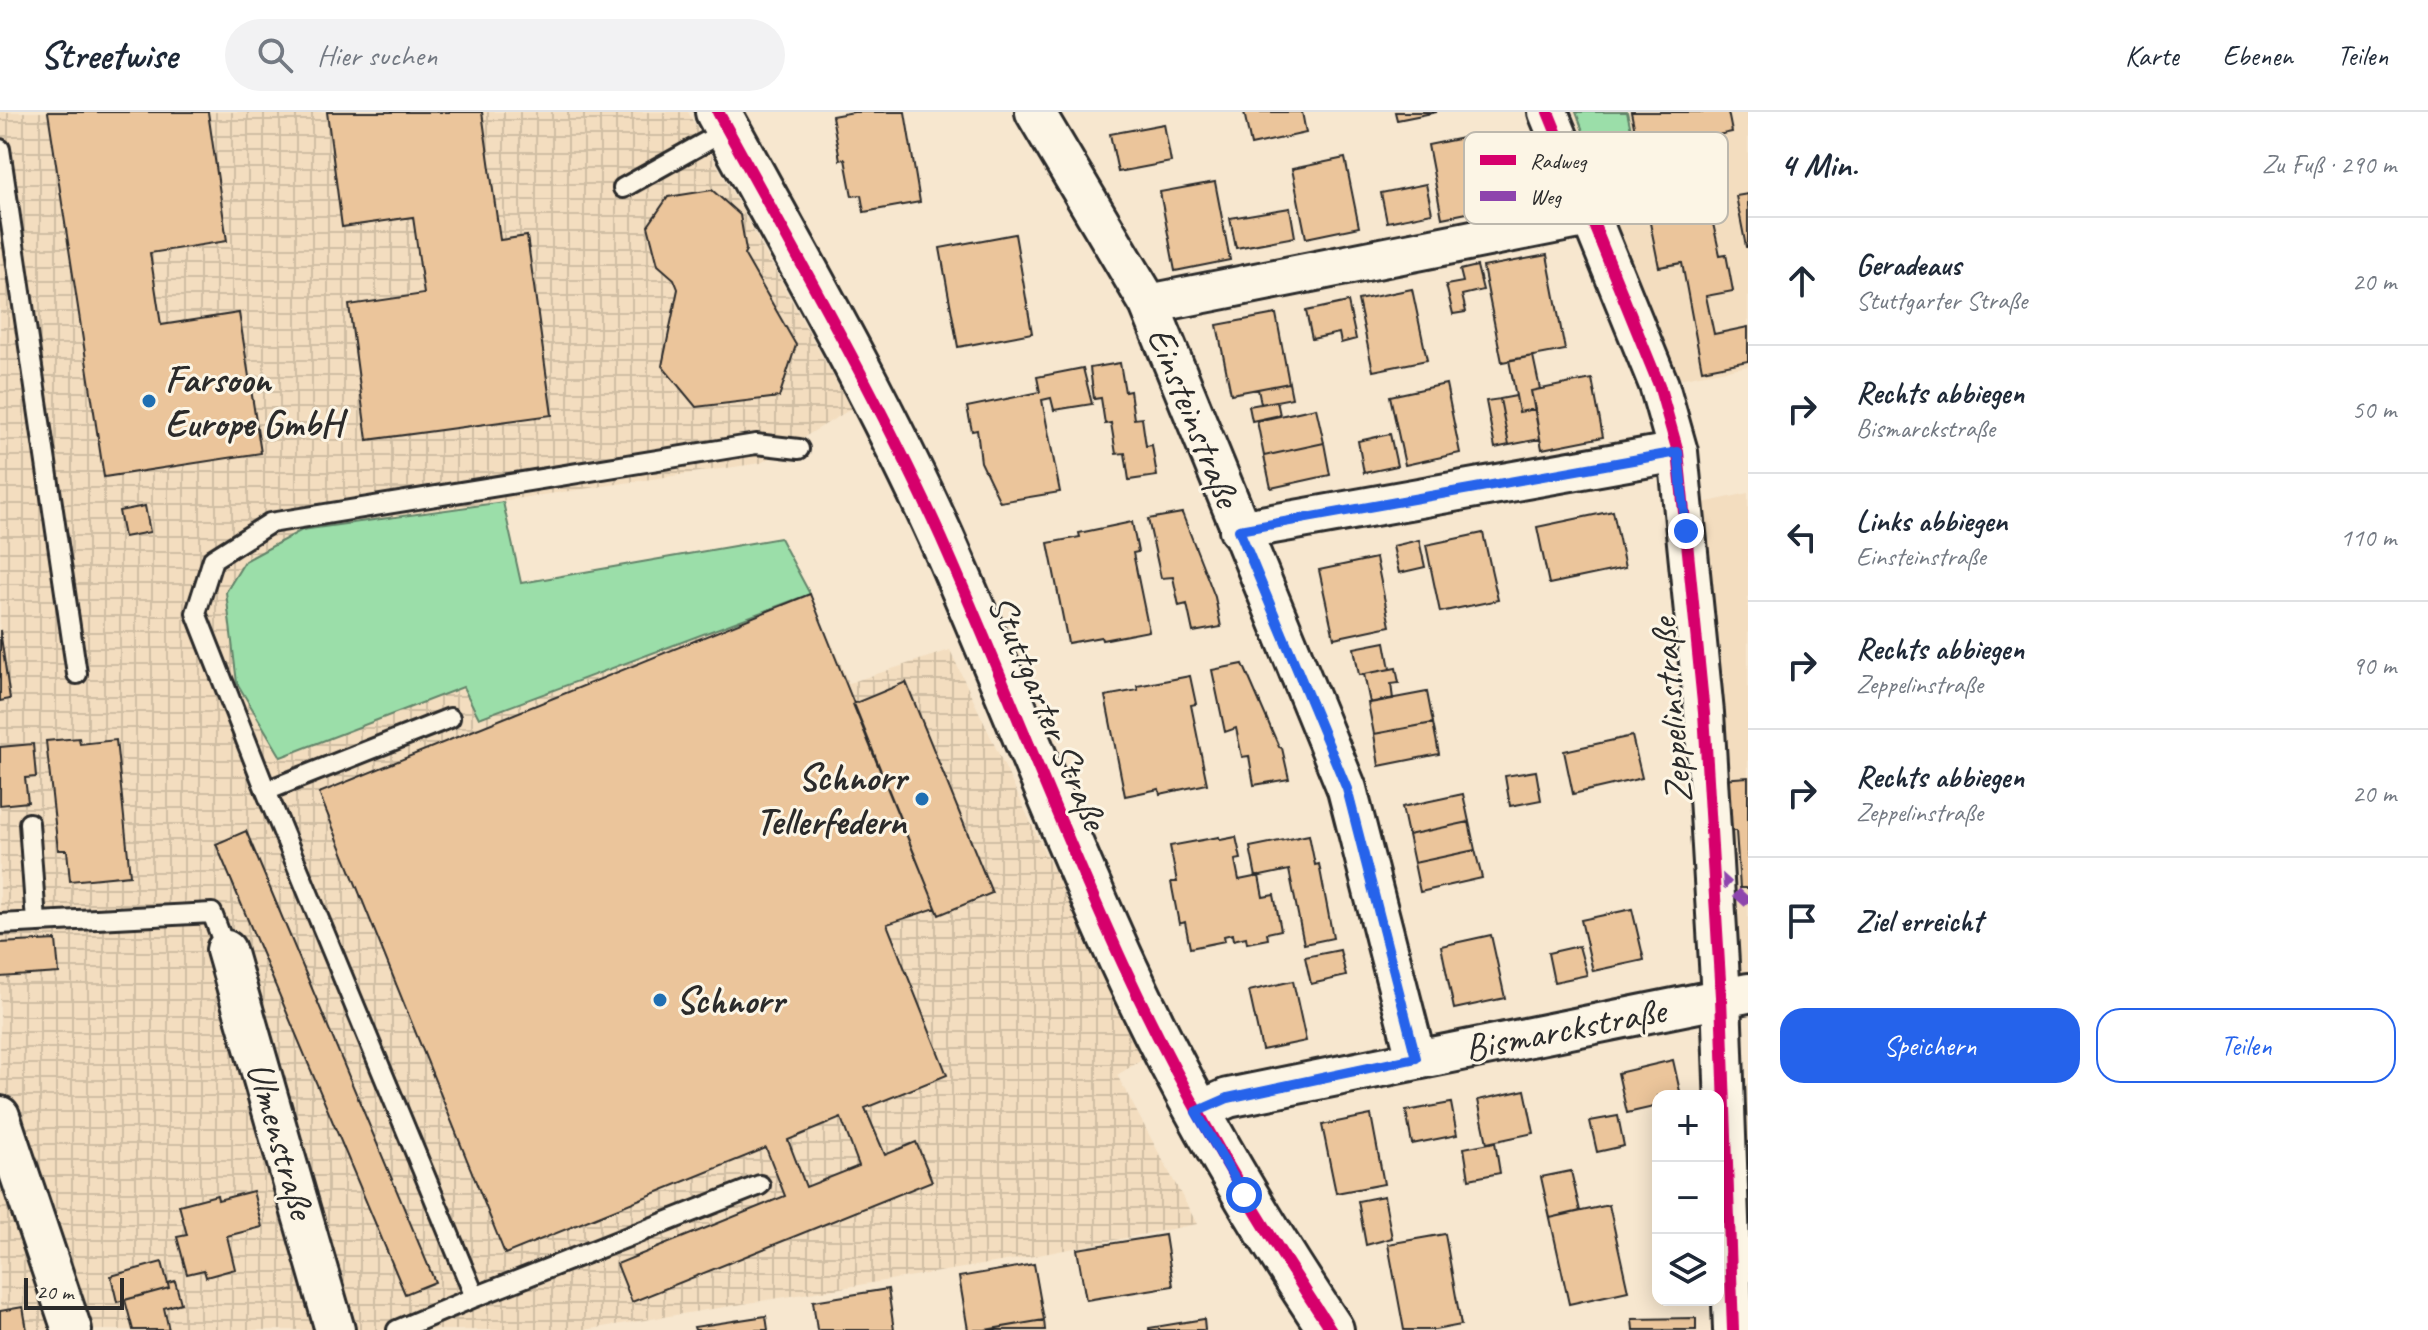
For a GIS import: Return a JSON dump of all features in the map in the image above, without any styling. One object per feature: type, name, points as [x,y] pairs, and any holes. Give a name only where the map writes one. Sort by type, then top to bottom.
[{"type":"street","name":"Einsteinstraße","points":[[1035,112],[1149,304],[1347,789],[1416,1058]]},
{"type":"street","name":"Zeppelinstraße","points":[[1548,112],[1556,132]]},
{"type":"street","name":"Stuttgarter Straße","points":[[722,121],[814,282],[891,431],[989,648],[1125,967],[1196,1112],[1244,1195],[1331,1330]]},
{"type":"street","points":[[1149,304],[1554,224]]},
{"type":"street","name":"Zeppelinstraße","points":[[1592,224],[1659,385],[1678,452],[1734,995],[1733,1330]]},
{"type":"street","points":[[1239,530],[1678,452]]},
{"type":"street","name":"Ulmenstraße","points":[[226,950],[335,1330]]},
{"type":"street","name":"Bismarckstraße","points":[[1196,1112],[1228,1098],[1734,995]]},
{"type":"street","points":[[0,1116],[72,1330]]},
{"type":"lane","points":[[623,188],[722,121]]},
{"type":"lane","points":[[0,149],[77,674]]},
{"type":"lane","points":[[475,1297],[266,791],[196,613],[213,559],[270,523],[756,444],[799,449]]},
{"type":"lane","points":[[266,791],[450,718]]},
{"type":"lane","points":[[29,823],[36,922]]},
{"type":"lane","points":[[0,924],[212,913],[226,950]]},
{"type":"lane","points":[[397,1330],[760,1185]]},
{"type":"shaded area","points":[[0,112],[688,112],[851,409],[761,463],[302,530],[281,757],[463,686],[480,717],[810,594],[849,683],[950,650],[1142,1060],[1117,1075],[1197,1224],[1018,1259],[584,1330],[0,1330]]},
{"type":"shaded area","points":[[1573,112],[1748,112],[1748,366],[1678,379],[1617,224],[1728,224],[1728,132],[1581,132]]},
{"type":"shaded area","points":[[1748,493],[1748,993],[1721,997],[1685,507]]},
{"type":"green space","points":[[1576,112],[1627,112],[1631,132],[1583,132]]},
{"type":"green space","points":[[503,502],[521,583],[780,538],[810,594],[479,718],[463,687],[281,757],[237,683],[226,592],[245,561],[302,530]]},
{"type":"building","points":[[48,112],[208,112],[227,241],[150,253],[161,325],[239,313],[261,453],[104,477]]},
{"type":"building","points":[[327,112],[482,112],[500,240],[527,236],[552,415],[367,440],[349,305],[424,294],[413,217],[342,227]]},
{"type":"building","points":[[854,112],[905,112],[920,202],[864,212],[861,195],[852,196],[845,159],[840,160],[832,116]]},
{"type":"building","points":[[1244,112],[1302,112],[1306,133],[1251,145]]},
{"type":"building","points":[[1395,112],[1437,112],[1397,120]]},
{"type":"building","points":[[1631,112],[1728,112],[1732,132],[1728,133],[1635,132]]},
{"type":"building","points":[[1164,124],[1171,162],[1118,172],[1110,134]]},
{"type":"building","points":[[1464,138],[1464,214],[1442,218],[1428,145]]},
{"type":"building","points":[[1345,158],[1359,227],[1306,238],[1292,169]]},
{"type":"building","points":[[1215,182],[1230,260],[1175,271],[1160,192]]},
{"type":"building","points":[[1426,184],[1432,213],[1387,222],[1381,193]]},
{"type":"building","points":[[712,190],[740,215],[744,254],[796,345],[779,397],[696,407],[662,366],[678,289],[674,279],[658,265],[648,226],[668,197]]},
{"type":"building","points":[[1748,194],[1748,247],[1746,247],[1736,196]]},
{"type":"building","points":[[1290,208],[1295,237],[1236,248],[1230,218]]},
{"type":"building","points":[[1650,224],[1713,224],[1720,255],[1726,254],[1733,291],[1706,296],[1714,334],[1748,327],[1748,361],[1702,370],[1682,263],[1659,267]]},
{"type":"building","points":[[1015,234],[1032,333],[958,347],[940,248]]},
{"type":"building","points":[[1547,255],[1565,350],[1502,362],[1483,267]]},
{"type":"building","points":[[1477,266],[1483,290],[1462,295],[1466,312],[1453,314],[1446,285],[1463,282],[1460,270]]},
{"type":"building","points":[[1412,289],[1427,360],[1373,371],[1358,300]]},
{"type":"building","points":[[1348,302],[1356,339],[1341,343],[1339,333],[1312,339],[1306,311]]},
{"type":"building","points":[[1276,314],[1289,383],[1231,394],[1217,325]]},
{"type":"building","points":[[1533,356],[1540,389],[1531,391],[1535,409],[1519,412],[1509,360]]},
{"type":"building","points":[[1120,363],[1125,392],[1130,391],[1134,419],[1142,418],[1146,446],[1152,445],[1157,476],[1129,480],[1125,453],[1116,454],[1111,423],[1105,424],[1101,398],[1094,399],[1090,368]]},
{"type":"building","points":[[1083,368],[1092,404],[1054,410],[1051,398],[1042,400],[1060,492],[1000,502],[981,462],[977,430],[972,431],[967,407],[1040,392],[1037,377]]},
{"type":"building","points":[[1592,379],[1603,437],[1542,449],[1531,391]]},
{"type":"building","points":[[1289,383],[1292,398],[1261,404],[1258,389]]},
{"type":"building","points":[[1446,384],[1460,453],[1405,465],[1390,396]]},
{"type":"building","points":[[1516,396],[1519,412],[1535,409],[1540,439],[1509,445],[1500,399]]},
{"type":"building","points":[[1500,399],[1509,445],[1495,448],[1486,401]]},
{"type":"building","points":[[1277,401],[1280,415],[1252,421],[1249,406]]},
{"type":"building","points":[[1316,408],[1324,443],[1264,456],[1257,421]]},
{"type":"building","points":[[1390,434],[1397,466],[1364,473],[1358,441]]},
{"type":"building","points":[[1324,443],[1330,475],[1271,488],[1264,456]]},
{"type":"building","points":[[145,506],[150,532],[124,537],[119,511]]},
{"type":"building","points":[[1613,511],[1625,568],[1549,584],[1537,527]]},
{"type":"building","points":[[1182,513],[1215,597],[1221,627],[1193,632],[1187,604],[1179,606],[1173,577],[1161,578],[1148,519]]},
{"type":"building","points":[[1132,522],[1138,552],[1133,553],[1149,631],[1068,643],[1048,543]]},
{"type":"building","points":[[1483,533],[1498,600],[1440,612],[1426,545]]},
{"type":"building","points":[[1419,540],[1425,567],[1399,573],[1393,546]]},
{"type":"building","points":[[1376,558],[1390,626],[1334,638],[1319,570]]},
{"type":"building","name":"Schnorr","points":[[810,594],[936,908],[887,924],[947,1075],[865,1108],[885,1155],[916,1142],[932,1181],[632,1302],[617,1264],[785,1196],[766,1148],[505,1254],[319,793]],"holes":[[[841,1118],[859,1166],[806,1187],[788,1140]]]},
{"type":"building","points":[[0,630],[10,699],[0,701]]},
{"type":"building","points":[[1385,642],[1390,669],[1359,675],[1354,648]]},
{"type":"building","points":[[1243,664],[1282,748],[1289,779],[1254,785],[1249,756],[1242,757],[1236,728],[1225,732],[1212,670]]},
{"type":"building","points":[[1396,668],[1399,683],[1391,684],[1393,699],[1370,703],[1364,674]]},
{"type":"building","points":[[1190,676],[1196,704],[1191,705],[1207,784],[1160,794],[1159,789],[1125,796],[1105,696],[1138,690],[1137,686]]},
{"type":"building","name":"Schnorr Tellerfedern","points":[[906,682],[992,893],[939,915],[853,704]]},
{"type":"building","points":[[1427,692],[1433,723],[1374,734],[1368,703]]},
{"type":"building","points":[[1433,723],[1439,754],[1379,766],[1374,734]]},
{"type":"building","points":[[1632,736],[1642,778],[1573,794],[1564,751]]},
{"type":"building","points":[[79,738],[80,744],[116,740],[130,875],[70,881],[67,850],[58,850],[46,741]]},
{"type":"building","points":[[33,744],[36,777],[25,778],[28,802],[0,805],[0,747]]},
{"type":"building","points":[[1536,771],[1541,800],[1510,806],[1505,776]]},
{"type":"building","points":[[1748,777],[1748,888],[1740,888],[1736,831],[1722,831],[1721,779]]},
{"type":"building","points":[[1463,794],[1469,822],[1408,835],[1402,807]]},
{"type":"building","points":[[1469,822],[1475,850],[1414,863],[1408,835]]},
{"type":"building","points":[[246,831],[435,1282],[405,1294],[216,844]]},
{"type":"building","points":[[1309,835],[1315,865],[1319,864],[1333,938],[1304,944],[1289,870],[1256,877],[1250,847]]},
{"type":"building","points":[[1219,837],[1220,840],[1236,837],[1241,859],[1235,860],[1239,880],[1259,876],[1263,897],[1274,895],[1281,930],[1267,933],[1268,939],[1247,943],[1246,937],[1233,940],[1232,934],[1224,936],[1225,941],[1190,948],[1185,922],[1179,924],[1171,882],[1177,882],[1170,846]]},
{"type":"building","points":[[1475,850],[1482,878],[1420,892],[1414,863]]},
{"type":"building","points":[[1632,909],[1644,960],[1593,971],[1581,920]]},
{"type":"building","points":[[1491,935],[1505,998],[1454,1009],[1441,946]]},
{"type":"building","points":[[56,940],[59,973],[0,977],[0,943]]},
{"type":"building","points":[[1579,946],[1587,975],[1554,982],[1548,953]]},
{"type":"building","points":[[1340,950],[1346,976],[1311,984],[1305,957]]},
{"type":"building","points":[[1293,981],[1306,1041],[1262,1050],[1249,991]]},
{"type":"building","points":[[1673,1060],[1680,1090],[1652,1090],[1652,1107],[1627,1113],[1618,1073]]},
{"type":"building","points":[[1525,1090],[1534,1133],[1487,1143],[1478,1100]]},
{"type":"building","points":[[1451,1103],[1457,1135],[1412,1144],[1406,1111]]},
{"type":"building","points":[[1371,1115],[1384,1184],[1336,1193],[1322,1125]]},
{"type":"building","points":[[1618,1116],[1624,1146],[1597,1152],[1590,1121]]},
{"type":"building","points":[[1495,1142],[1500,1173],[1469,1179],[1464,1148]]},
{"type":"building","points":[[1571,1171],[1580,1211],[1550,1218],[1541,1177]]},
{"type":"building","points":[[253,1191],[262,1227],[227,1236],[235,1269],[206,1277],[204,1270],[187,1274],[177,1237],[187,1235],[179,1205],[217,1195],[218,1200]]},
{"type":"building","points":[[1384,1196],[1392,1238],[1366,1245],[1358,1201]]},
{"type":"building","points":[[1609,1205],[1628,1291],[1569,1304],[1550,1218]]},
{"type":"building","points":[[1445,1234],[1461,1325],[1435,1330],[1404,1330],[1388,1244]]},
{"type":"building","points":[[1165,1235],[1173,1286],[1086,1300],[1077,1249]]},
{"type":"building","points":[[162,1262],[169,1288],[117,1302],[111,1276]]},
{"type":"building","points":[[1034,1264],[1044,1320],[968,1330],[959,1277]]},
{"type":"building","points":[[175,1281],[181,1303],[164,1308],[169,1330],[133,1330],[125,1300],[169,1288],[168,1283]]},
{"type":"building","points":[[888,1289],[894,1330],[817,1330],[813,1301]]},
{"type":"building","points":[[23,1307],[27,1330],[0,1330],[0,1311]]},
{"type":"building","points":[[766,1316],[768,1330],[695,1330],[694,1327]]},
{"type":"building","points":[[1696,1318],[1696,1330],[1633,1330],[1632,1319]]},
{"type":"building","points":[[1204,1319],[1205,1330],[1149,1330],[1149,1328]]},
{"type":"building","points":[[1044,1320],[1045,1330],[985,1330]]},
{"type":"marked path","points":[[1714,872],[1748,903]]},
{"type":"cycle path","points":[[718,112],[834,323],[916,483],[1100,913],[1170,1060],[1220,1152],[1331,1330]]},
{"type":"cycle path","points":[[1548,112],[1556,132]]},
{"type":"cycle path","points":[[1594,224],[1659,385],[1678,452],[1704,713],[1721,997],[1733,1330]]},
{"type":"place","name":"Farsoon Europe GmbH","points":[[149,401]]},
{"type":"place","name":"Schnorr Tellerfedern","points":[[922,799]]},
{"type":"place","name":"Schnorr","points":[[660,1000]]},
{"type":"route","points":[[1244,1195],[1196,1112],[1228,1098],[1416,1058],[1347,789],[1239,530],[1678,452],[1686,531]]}]
